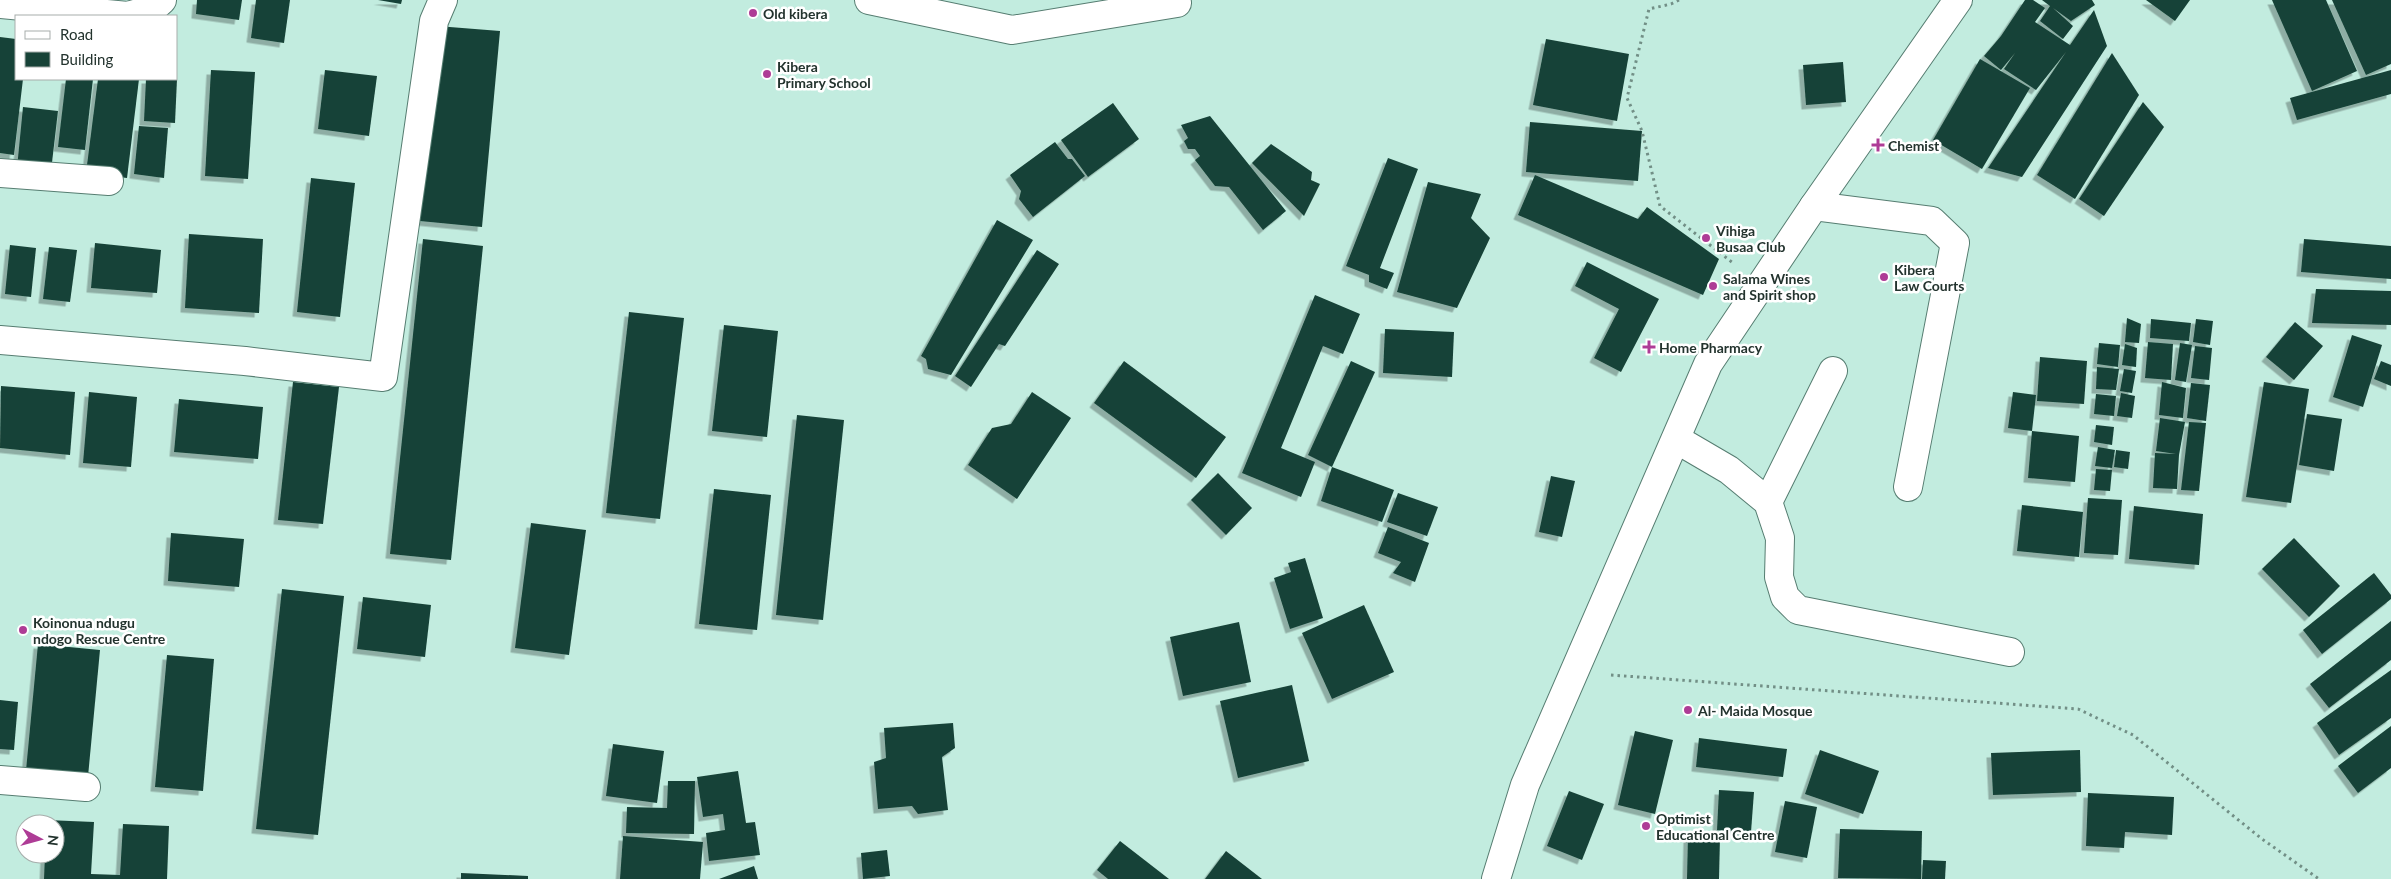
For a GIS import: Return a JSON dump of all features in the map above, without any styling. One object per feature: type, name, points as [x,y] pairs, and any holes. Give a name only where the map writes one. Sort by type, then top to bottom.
[{"type":"street","points":[[131,15],[152,9],[162,0]]},
{"type":"street","points":[[0,340],[245,361],[383,376],[434,20],[443,0]]},
{"type":"street","points":[[869,0],[1012,30],[1178,3]]},
{"type":"street","points":[[1496,879],[1525,785],[1708,364],[1814,206],[1958,0]]},
{"type":"street","points":[[0,4],[117,15]]},
{"type":"street","points":[[0,173],[109,181]]},
{"type":"street","points":[[1814,206],[1932,221],[1955,243],[1908,487]]},
{"type":"street","points":[[1768,502],[1833,371]]},
{"type":"street","points":[[1676,439],[1730,470],[1768,502],[1780,538],[1779,577],[1785,597],[1798,610],[2010,652]]},
{"type":"street","points":[[0,780],[86,787]]},
{"type":"path","points":[[1679,0],[1672,4],[1650,9],[1627,98],[1642,131],[1660,206],[1761,285]]},
{"type":"path","points":[[1574,672],[2078,709],[2132,735],[2262,839],[2319,879]]},
{"type":"building","points":[[197,0],[242,0],[239,20],[196,14]]},
{"type":"building","points":[[256,0],[290,0],[284,43],[251,38]]},
{"type":"building","points":[[378,0],[402,0],[401,4]]},
{"type":"building","points":[[2025,0],[2033,0],[2045,8],[2035,22],[2070,45],[2094,10],[2107,46],[2022,177],[1988,168],[2066,52],[2036,90],[2004,69],[2015,53],[2001,70],[1984,56],[2001,36]]},
{"type":"building","points":[[2042,0],[2092,0],[2095,5],[2071,21],[2053,8],[2073,26],[2063,39],[2040,21],[2050,6]]},
{"type":"building","points":[[2146,0],[2190,0],[2175,21]]},
{"type":"building","points":[[2272,0],[2326,0],[2357,71],[2312,91]]},
{"type":"building","points":[[2332,0],[2391,0],[2391,64],[2366,75]]},
{"type":"building","points":[[437,26],[500,31],[482,227],[420,221]]},
{"type":"building","points":[[0,37],[15,39],[15,80],[23,80],[14,155],[0,153]]},
{"type":"building","points":[[1546,39],[1629,54],[1617,121],[1533,105]]},
{"type":"building","points":[[2112,53],[2139,95],[2075,199],[2037,175]]},
{"type":"building","points":[[1980,59],[2030,88],[1982,169],[1933,140]]},
{"type":"building","points":[[1843,62],[1846,102],[1806,105],[1803,65]]},
{"type":"building","points":[[211,70],[255,72],[248,179],[205,176]]},
{"type":"building","points":[[325,70],[377,76],[369,136],[318,129]]},
{"type":"building","points":[[2391,70],[2391,94],[2297,120],[2290,98]]},
{"type":"building","points":[[66,80],[93,80],[85,150],[58,147]]},
{"type":"building","points":[[98,80],[139,80],[127,178],[86,173]]},
{"type":"building","points":[[146,80],[177,80],[175,123],[144,121]]},
{"type":"building","points":[[2143,102],[2164,127],[2104,216],[2079,199]]},
{"type":"building","points":[[1113,103],[1139,139],[1088,177],[1061,140]]},
{"type":"building","points":[[23,107],[58,111],[51,171],[17,168]]},
{"type":"building","points":[[1210,116],[1286,211],[1263,230],[1229,187],[1215,186],[1195,160],[1200,156],[1195,149],[1188,149],[1184,141],[1188,138],[1181,125]]},
{"type":"building","points":[[1530,122],[1642,131],[1638,181],[1526,172]]},
{"type":"building","points":[[139,126],[168,128],[164,178],[134,174]]},
{"type":"building","points":[[1055,142],[1085,176],[1033,217],[1019,199],[1021,191],[1010,175]]},
{"type":"building","points":[[1271,144],[1312,172],[1311,180],[1320,184],[1304,216],[1252,163]]},
{"type":"building","points":[[1388,158],[1418,169],[1380,268],[1394,273],[1387,289],[1369,282],[1369,275],[1346,266]]},
{"type":"building","points":[[1535,175],[1638,219],[1647,207],[1719,259],[1703,295],[1518,215]]},
{"type":"building","points":[[311,178],[355,183],[340,317],[297,312]]},
{"type":"building","points":[[1428,182],[1481,194],[1471,218],[1490,238],[1457,308],[1397,292]]},
{"type":"building","points":[[997,220],[1033,240],[951,375],[928,369],[926,359],[921,356]]},
{"type":"building","points":[[189,234],[263,239],[259,313],[185,308]]},
{"type":"building","points":[[423,239],[483,246],[451,560],[390,554]]},
{"type":"building","points":[[2304,239],[2391,246],[2391,279],[2301,272]]},
{"type":"building","points":[[95,243],[161,250],[157,293],[91,288]]},
{"type":"building","points":[[10,245],[36,248],[31,297],[5,294]]},
{"type":"building","points":[[49,247],[77,250],[70,302],[43,299]]},
{"type":"building","points":[[1037,250],[1059,264],[1005,346],[999,344],[971,387],[955,376]]},
{"type":"building","points":[[1587,262],[1659,299],[1621,372],[1594,358],[1619,309],[1575,286]]},
{"type":"building","points":[[2316,289],[2391,291],[2391,325],[2312,323]]},
{"type":"building","points":[[1315,295],[1360,314],[1343,354],[1323,346],[1281,448],[1315,462],[1301,497],[1242,473]]},
{"type":"building","points":[[629,312],[684,318],[660,519],[606,513]]},
{"type":"building","points":[[2127,318],[2141,324],[2139,343],[2125,342]]},
{"type":"building","points":[[2151,319],[2191,323],[2189,341],[2150,338]]},
{"type":"building","points":[[2196,319],[2213,321],[2210,345],[2193,342]]},
{"type":"building","points":[[2295,322],[2323,346],[2294,380],[2266,357]]},
{"type":"building","points":[[724,325],[778,331],[767,437],[712,431]]},
{"type":"building","points":[[1385,329],[1454,332],[1452,377],[1383,373]]},
{"type":"building","points":[[2352,335],[2382,345],[2363,407],[2333,397]]},
{"type":"building","points":[[2148,342],[2173,344],[2171,380],[2145,378]]},
{"type":"building","points":[[2099,343],[2120,345],[2118,367],[2097,364]]},
{"type":"building","points":[[2180,343],[2192,345],[2186,382],[2175,380]]},
{"type":"building","points":[[2125,344],[2137,348],[2136,367],[2122,365]]},
{"type":"building","points":[[2195,346],[2212,348],[2209,380],[2191,378]]},
{"type":"building","points":[[2040,357],[2087,361],[2084,404],[2037,401]]},
{"type":"building","points":[[1124,361],[1226,437],[1196,478],[1094,403]]},
{"type":"building","points":[[1351,361],[1375,372],[1332,467],[1308,455]]},
{"type":"building","points":[[2381,361],[2391,365],[2391,386],[2374,379]]},
{"type":"building","points":[[2097,367],[2119,369],[2116,390],[2096,389]]},
{"type":"building","points":[[2124,369],[2136,371],[2132,393],[2120,391]]},
{"type":"building","points":[[293,382],[339,387],[323,524],[278,520]]},
{"type":"building","points":[[2162,382],[2186,388],[2183,418],[2159,415]]},
{"type":"building","points":[[2264,382],[2309,389],[2291,503],[2246,497]]},
{"type":"building","points":[[2191,383],[2210,385],[2206,421],[2187,418]]},
{"type":"building","points":[[1,386],[75,392],[70,455],[0,448]]},
{"type":"building","points":[[89,392],[137,397],[131,467],[83,463]]},
{"type":"building","points":[[1032,392],[1071,418],[1017,499],[968,465],[992,428],[1011,424]]},
{"type":"building","points":[[2013,392],[2036,395],[2032,431],[2008,428]]},
{"type":"building","points":[[2121,393],[2135,396],[2132,418],[2117,416]]},
{"type":"building","points":[[2096,394],[2116,396],[2114,416],[2094,414]]},
{"type":"building","points":[[179,399],[263,407],[258,459],[174,452]]},
{"type":"building","points":[[2307,414],[2342,419],[2334,471],[2299,465]]},
{"type":"building","points":[[797,415],[844,420],[823,620],[776,615]]},
{"type":"building","points":[[2160,418],[2185,422],[2179,455],[2177,489],[2153,488],[2155,453],[2176,454],[2156,451]]},
{"type":"building","points":[[2189,422],[2206,423],[2199,491],[2181,490]]},
{"type":"building","points":[[2096,425],[2114,427],[2112,445],[2094,442]]},
{"type":"building","points":[[2032,431],[2079,436],[2075,482],[2028,478]]},
{"type":"building","points":[[2098,447],[2115,450],[2112,468],[2095,466]]},
{"type":"building","points":[[2116,450],[2130,452],[2128,469],[2114,467]]},
{"type":"building","points":[[1332,467],[1394,490],[1382,522],[1321,501]]},
{"type":"building","points":[[2096,469],[2112,470],[2110,491],[2094,490]]},
{"type":"building","points":[[1218,473],[1252,508],[1226,535],[1191,500]]},
{"type":"building","points":[[1551,476],[1575,481],[1562,537],[1539,532]]},
{"type":"building","points":[[714,489],[771,495],[757,630],[699,624]]},
{"type":"building","points":[[1398,493],[1438,507],[1427,536],[1387,522]]},
{"type":"building","points":[[2088,498],[2122,500],[2118,555],[2084,553]]},
{"type":"building","points":[[2022,505],[2083,512],[2079,557],[2017,551]]},
{"type":"building","points":[[2134,506],[2203,514],[2199,565],[2129,559]]},
{"type":"building","points":[[531,523],[586,530],[569,655],[515,648]]},
{"type":"building","points":[[1388,527],[1429,543],[1415,582],[1393,573],[1401,562],[1378,553]]},
{"type":"building","points":[[171,533],[244,539],[239,587],[168,581]]},
{"type":"building","points":[[2294,538],[2340,586],[2309,617],[2262,569]]},
{"type":"building","points":[[1305,558],[1323,618],[1290,629],[1274,578],[1291,572],[1288,563]]},
{"type":"building","points":[[2374,573],[2391,595],[2391,599],[2322,654],[2303,630]]},
{"type":"building","points":[[282,589],[344,596],[318,835],[256,829]]},
{"type":"building","points":[[363,597],[431,605],[425,657],[357,649]]},
{"type":"building","points":[[1364,605],[1394,672],[1332,699],[1302,633]]},
{"type":"building","points":[[2391,621],[2391,660],[2329,708],[2310,684]]},
{"type":"building","points":[[1239,622],[1251,682],[1183,696],[1170,637]]},
{"type":"building","points":[[38,644],[100,650],[87,787],[25,781]]},
{"type":"building","points":[[167,655],[214,659],[203,791],[155,787]]},
{"type":"building","points":[[2391,670],[2391,718],[2339,755],[2317,723]]},
{"type":"building","points":[[1292,685],[1309,761],[1238,778],[1220,701]]},
{"type":"building","points":[[0,700],[18,702],[14,750],[0,749]]},
{"type":"building","points":[[953,723],[955,748],[942,757],[948,810],[918,814],[912,806],[878,809],[874,762],[886,758],[884,728]]},
{"type":"building","points":[[2391,726],[2391,768],[2358,793],[2338,766]]},
{"type":"building","points":[[1635,731],[1673,740],[1655,814],[1618,805]]},
{"type":"building","points":[[1699,738],[1787,749],[1783,777],[1696,767]]},
{"type":"building","points":[[613,744],[664,751],[657,803],[606,796]]},
{"type":"building","points":[[1820,750],[1879,771],[1863,814],[1805,794]]},
{"type":"building","points":[[2080,750],[2081,792],[1993,795],[1991,753]]},
{"type":"building","points":[[738,771],[746,823],[755,822],[760,855],[709,861],[706,833],[725,830],[723,814],[703,817],[697,777]]},
{"type":"building","points":[[668,781],[695,781],[694,834],[626,833],[627,807],[667,808]]},
{"type":"building","points":[[1719,790],[1754,792],[1751,832],[1717,830]]},
{"type":"building","points":[[1569,791],[1604,804],[1582,860],[1547,846]]},
{"type":"building","points":[[2088,793],[2174,797],[2172,835],[2125,832],[2124,848],[2086,846]]},
{"type":"building","points":[[1785,801],[1817,807],[1807,858],[1775,852]]},
{"type":"building","points":[[65,821],[94,822],[91,874],[120,875],[123,824],[169,826],[167,879],[44,879],[45,864],[65,864]]},
{"type":"building","points":[[1840,829],[1922,831],[1921,879],[1838,878]]},
{"type":"building","points":[[623,836],[703,842],[700,879],[620,879]]},
{"type":"building","points":[[1688,836],[1720,837],[1719,879],[1687,879]]},
{"type":"building","points":[[1120,841],[1169,879],[1108,879],[1097,870]]},
{"type":"building","points":[[887,850],[890,876],[863,879],[861,853]]},
{"type":"building","points":[[1226,851],[1262,879],[1205,879]]},
{"type":"building","points":[[1923,860],[1946,861],[1945,879],[1922,879]]},
{"type":"building","points":[[754,866],[758,879],[719,879]]},
{"type":"building","points":[[461,873],[528,876],[528,879],[461,879]]},
{"type":"place","name":"Old kibera","points":[[753,13]]},
{"type":"place","name":"Kibera Primary School","points":[[767,74]]},
{"type":"place","name":"Chemist","points":[[1878,145]]},
{"type":"place","name":"Vihiga Busaa Club","points":[[1706,238]]},
{"type":"place","name":"Kibera Law Courts","points":[[1884,277]]},
{"type":"place","name":"Salama Wines and Spirit shop","points":[[1713,286]]},
{"type":"place","name":"Home Pharmacy","points":[[1649,347]]},
{"type":"place","name":"Koinonua ndugu ndogo Rescue Centre","points":[[23,630]]},
{"type":"place","name":"Al- Maida Mosque","points":[[1688,710]]},
{"type":"place","name":"Optimist Educational Centre","points":[[1646,826]]}]
